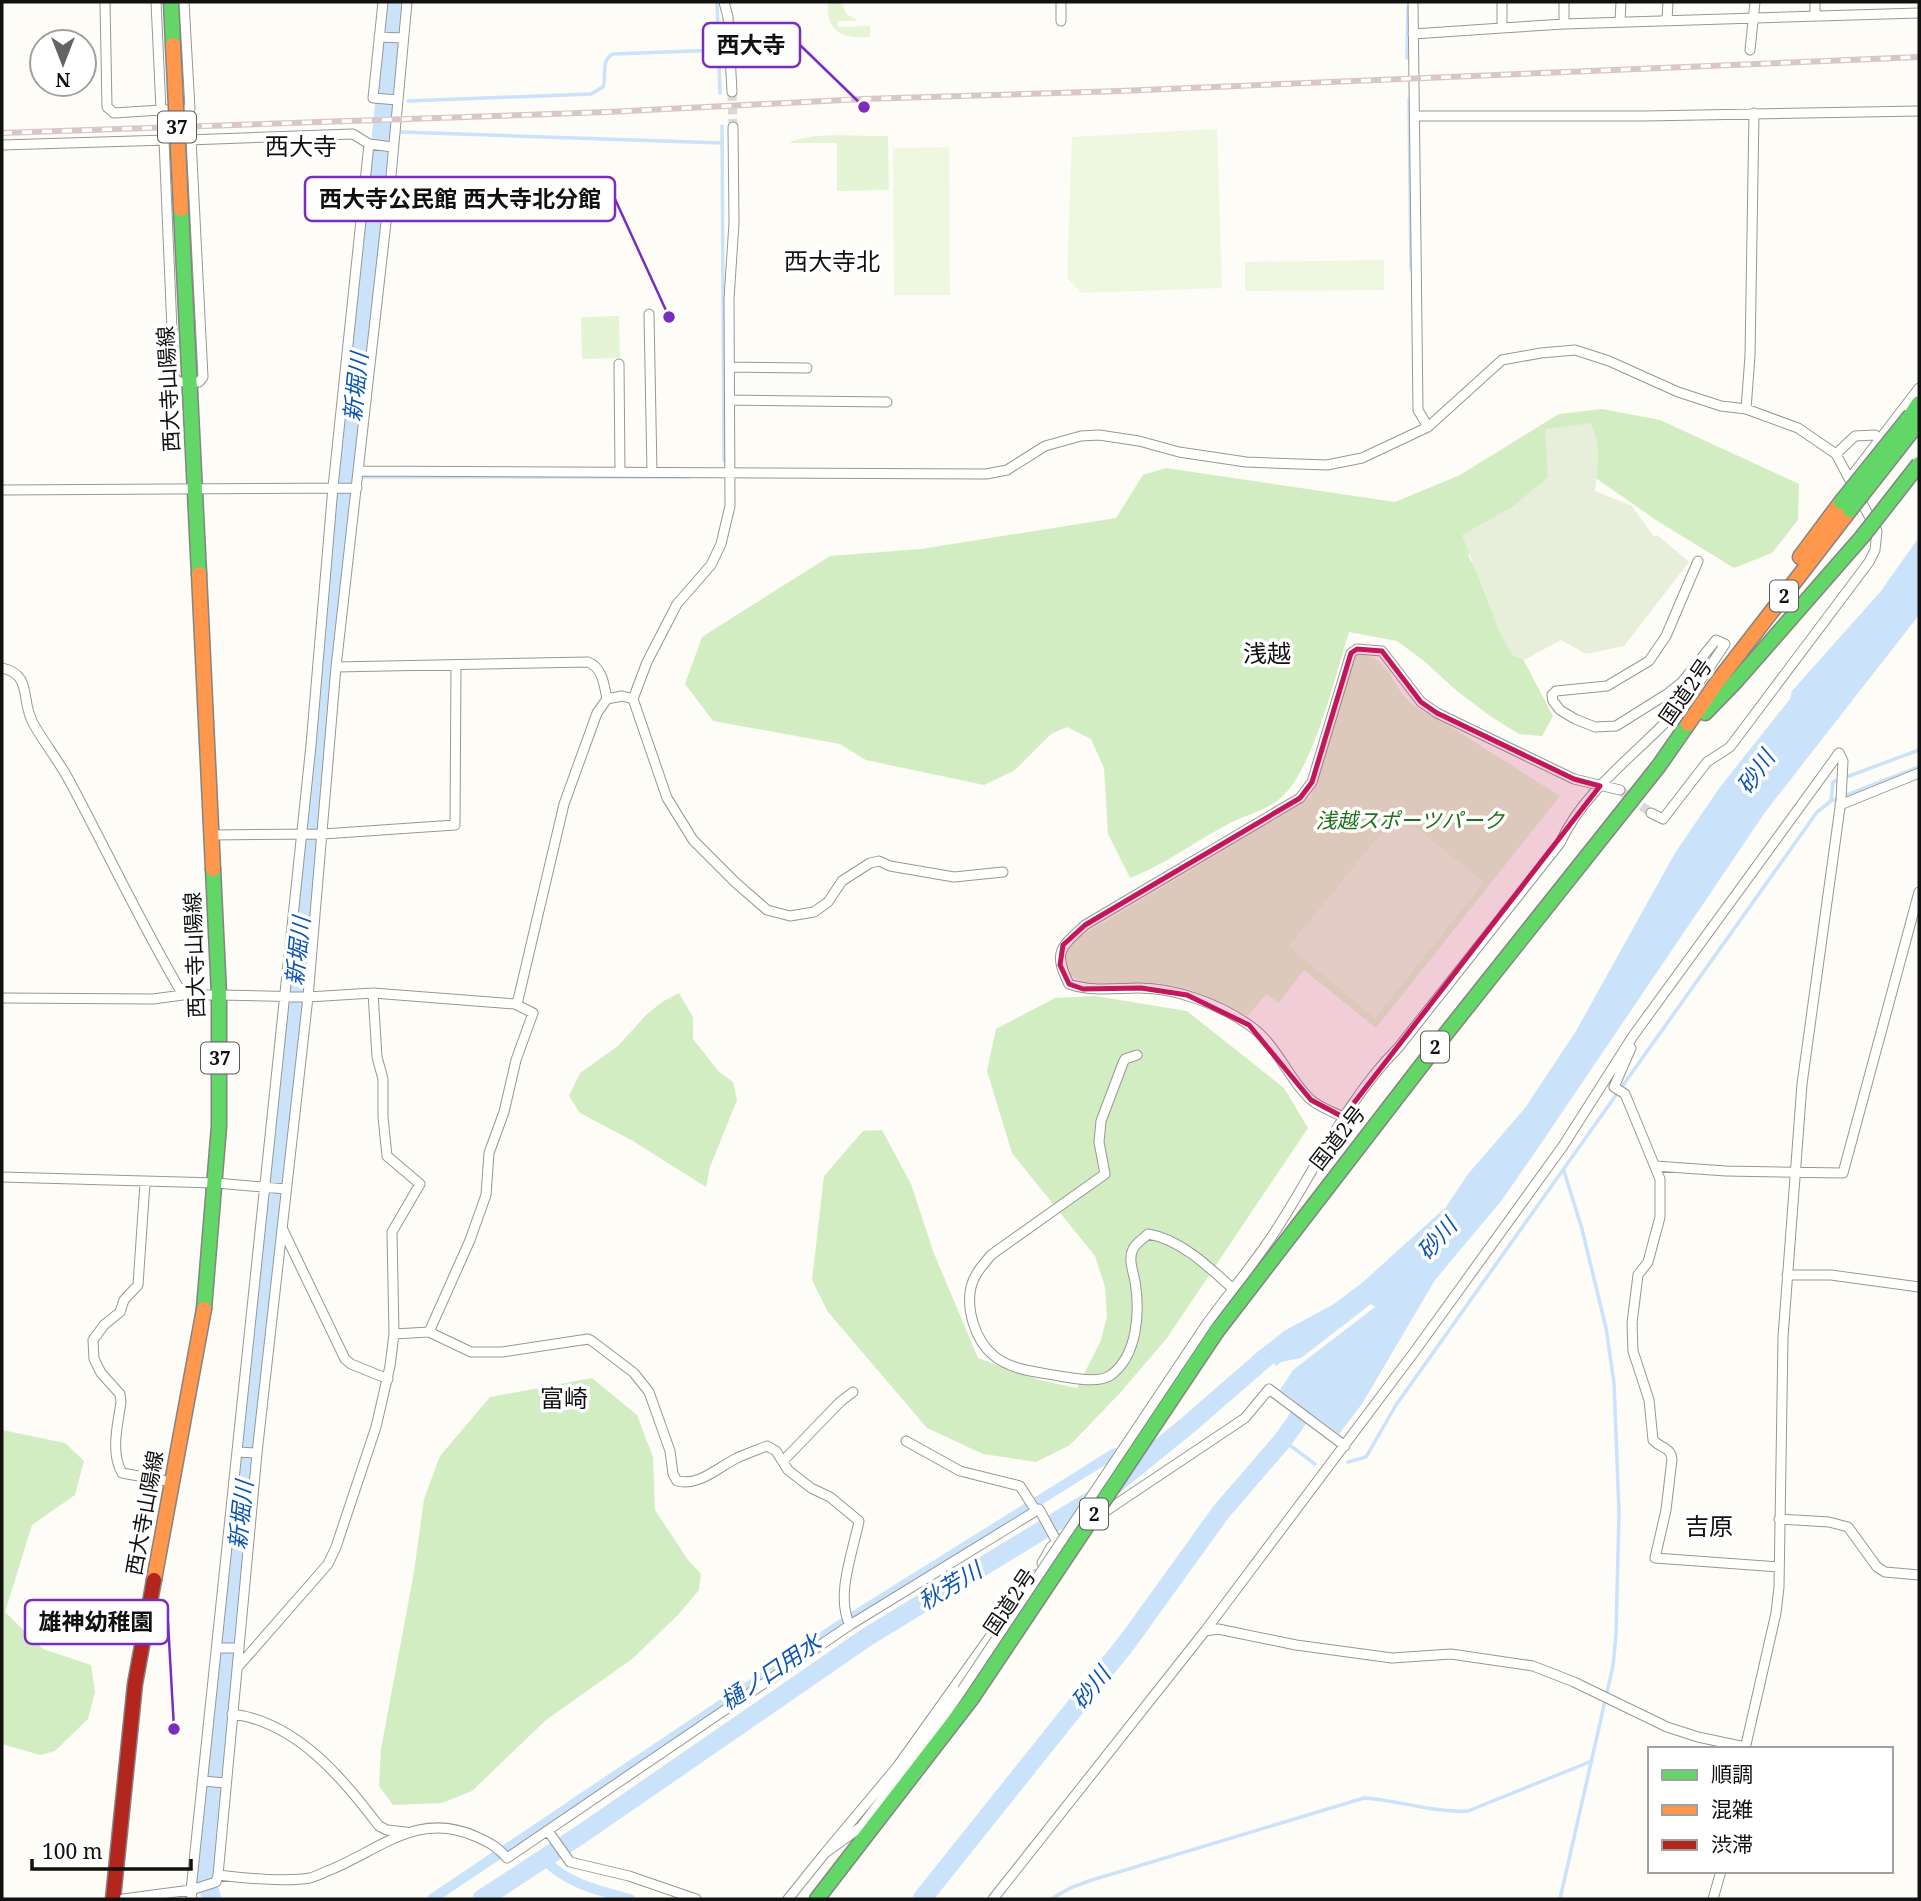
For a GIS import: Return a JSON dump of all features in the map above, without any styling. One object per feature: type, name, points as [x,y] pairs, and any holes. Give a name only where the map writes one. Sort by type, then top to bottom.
[{"type":"main road","name":"西大寺山陽線","points":[[113,1899],[135,1684],[204,1311],[220,1112],[219,995],[171,2]]},
{"type":"main road","name":"国道2号","points":[[817,1899],[967,1694],[1212,1328],[1658,767],[1718,681],[1779,585],[1845,506],[1916,413]]},
{"type":"main road","points":[[1658,767],[1862,537],[1919,464]]},
{"type":"street","points":[[105,2],[107,107],[114,113],[190,109],[184,2]]},
{"type":"street","points":[[156,2],[161,110]]},
{"type":"street","points":[[383,2],[373,98],[395,99]]},
{"type":"street","points":[[217,1878],[223,1783],[232,1714],[255,1453],[283,1229],[284,1189],[328,745],[401,38],[407,2]]},
{"type":"street","points":[[724,2],[728,17],[732,92]]},
{"type":"street","points":[[1061,2],[1061,21]]},
{"type":"street","points":[[1413,2],[1418,410],[1428,427]]},
{"type":"street","points":[[1502,2],[1502,28]]},
{"type":"street","points":[[1564,2],[1564,24]]},
{"type":"street","points":[[1620,21],[1621,2]]},
{"type":"street","points":[[1667,20],[1668,2]]},
{"type":"street","points":[[1750,50],[1755,2]]},
{"type":"street","points":[[1815,2],[1815,16]]},
{"type":"street","points":[[1413,34],[1620,21],[1919,13]]},
{"type":"street","points":[[381,37],[401,38]]},
{"type":"street","points":[[1415,116],[1645,116],[1919,111]]},
{"type":"street","points":[[1746,409],[1750,356],[1754,113]]},
{"type":"street","points":[[733,127],[734,223],[729,299],[730,506],[720,544],[711,565],[677,604],[647,662],[634,699],[667,797],[693,840],[736,883],[767,910],[790,916],[814,912],[828,902],[842,881],[870,863],[879,861],[890,866],[954,877],[1003,873]]},
{"type":"street","points":[[2,145],[353,134],[371,145],[391,146]]},
{"type":"street","points":[[164,141],[174,377],[178,382],[199,382],[203,377],[191,139]]},
{"type":"street","points":[[193,1893],[371,145]]},
{"type":"street","points":[[368,185],[387,186]]},
{"type":"street","points":[[649,314],[652,472]]},
{"type":"street","points":[[358,471],[986,474],[1007,470],[1045,446],[1065,439],[1099,435],[1139,441],[1179,452],[1246,462],[1327,465],[1362,458],[1428,427],[1502,360],[1575,350],[1609,361],[1678,392],[1721,406],[1746,409],[1798,428],[1836,454],[1877,531],[1875,550],[1869,562],[1730,747],[1707,762],[1663,819],[1651,813]]},
{"type":"street","points":[[619,363],[620,472]]},
{"type":"street","points":[[730,367],[807,368]]},
{"type":"street","points":[[1850,478],[1919,388]]},
{"type":"street","points":[[730,400],[887,402]]},
{"type":"street","points":[[343,407],[363,408]]},
{"type":"street","points":[[1836,454],[1855,436],[1875,435],[1879,439]]},
{"type":"street","points":[[2,490],[354,488]]},
{"type":"street","points":[[1212,1328],[1231,1288],[1275,1231],[1343,1118],[1383,1062],[1398,1048],[1560,844],[1567,829],[1600,786],[1680,706],[1705,675],[1724,644],[1716,639],[1682,682],[1616,726],[1595,727],[1575,719],[1553,701],[1553,692],[1607,686],[1649,661],[1666,636],[1698,561]]},
{"type":"street","points":[[1343,1118],[1311,1100],[1266,1039],[1249,1025],[1213,1006],[1187,995],[1141,988],[1083,989],[1069,984],[1059,965],[1063,945],[1085,925],[1300,798],[1312,782],[1351,653],[1357,649],[1382,651],[1421,702],[1437,713],[1574,779],[1620,790]]},
{"type":"street","points":[[336,667],[588,662],[598,668],[604,680],[607,699]]},
{"type":"street","points":[[211,835],[321,833],[455,825],[456,665]]},
{"type":"street","points":[[2,668],[15,671],[21,677],[32,721],[70,781],[153,944],[183,995]]},
{"type":"street","points":[[515,1004],[564,804],[597,713],[607,699],[622,695],[634,699]]},
{"type":"street","points":[[312,745],[328,745]]},
{"type":"street","points":[[993,1899],[1205,1631],[1345,1446],[1563,1146],[1633,1036],[1839,753],[1843,761],[1840,803],[1802,1084],[1787,1275],[1776,1613],[1745,1747]]},
{"type":"street","points":[[1840,803],[1919,773]]},
{"type":"street","points":[[1656,1166],[1843,1174],[1919,892]]},
{"type":"street","points":[[2,998],[153,999],[183,995],[305,997],[373,993],[515,1004],[533,1013],[516,1060],[505,1112],[489,1153],[486,1195],[470,1240],[429,1332]]},
{"type":"street","points":[[236,1668],[328,1564],[369,1448],[388,1379],[394,1334],[392,1232],[420,1184],[387,1156],[383,1079],[377,1057],[373,993]]},
{"type":"street","points":[[1633,1036],[1632,1045],[1614,1087],[1621,1092],[1656,1166],[1660,1179],[1660,1217],[1648,1262],[1637,1275],[1631,1338],[1651,1410],[1653,1440],[1657,1445],[1667,1448],[1672,1459],[1666,1510],[1655,1558],[1779,1567]]},
{"type":"street","points":[[1136,1055],[1125,1059],[1101,1121],[1099,1142],[1105,1174],[991,1255],[978,1270],[971,1286],[969,1306],[976,1333],[993,1355],[1026,1370],[1093,1380],[1109,1377],[1121,1365],[1134,1338],[1137,1315],[1131,1262],[1133,1249],[1148,1234],[1162,1237],[1207,1265],[1231,1288]]},
{"type":"street","points":[[2,1177],[216,1183],[284,1189]]},
{"type":"street","points":[[145,1183],[138,1285],[124,1300],[120,1312],[97,1332],[92,1349],[101,1373],[120,1394],[115,1452],[117,1465],[122,1472],[172,1482]]},
{"type":"street","points":[[283,1229],[345,1359],[388,1379]]},
{"type":"street","points":[[1787,1275],[1831,1275],[1919,1287]]},
{"type":"street","points":[[394,1334],[429,1332],[471,1352],[502,1352],[588,1339],[592,1341],[634,1373],[649,1392],[665,1434],[673,1474],[677,1481],[687,1483],[703,1479],[737,1458],[767,1446],[776,1451],[788,1470],[811,1488],[830,1497],[859,1521],[843,1597],[848,1621]]},
{"type":"street","points":[[789,1899],[897,1767],[1056,1541],[1157,1478],[1245,1418],[1269,1389],[1345,1446]]},
{"type":"street","points":[[783,1461],[853,1392]]},
{"type":"street","points":[[906,1441],[960,1471],[1020,1486],[1056,1541]]},
{"type":"street","points":[[239,1452],[255,1453]]},
{"type":"street","points":[[123,1899],[193,1893],[217,1878],[310,1878],[356,1859],[407,1832],[423,1828],[465,1831],[498,1847],[507,1858],[848,1621],[1035,1507]]},
{"type":"street","points":[[1779,1519],[1829,1522],[1848,1527],[1877,1567],[1885,1572],[1919,1575]]},
{"type":"street","points":[[1205,1631],[1218,1629],[1296,1645],[1392,1658],[1451,1654],[1518,1663],[1551,1671],[1667,1727],[1741,1747]]},
{"type":"street","points":[[220,1648],[236,1648]]},
{"type":"street","points":[[825,1853],[861,1827],[935,1729],[967,1694]]},
{"type":"street","points":[[232,1714],[253,1717],[277,1728],[321,1759],[341,1778],[379,1826],[387,1830],[407,1832]]},
{"type":"street","points":[[205,1782],[223,1783]]},
{"type":"street","points":[[548,1830],[570,1862],[629,1876],[696,1899]]},
{"type":"street","points":[[1713,1899],[1720,1873]]},
{"type":"highlighted area","points":[[1357,649],[1382,651],[1421,702],[1437,713],[1574,779],[1600,786],[1343,1117],[1311,1100],[1249,1025],[1187,995],[1141,988],[1083,989],[1069,984],[1060,965],[1063,945],[1085,925],[1300,798],[1312,782],[1351,653]]},
{"type":"green space","points":[[828,2],[842,2],[846,14],[856,19],[838,21],[838,27],[870,26],[870,37],[852,37],[838,32],[830,20]]},
{"type":"green space","points":[[1217,129],[1222,288],[1081,293],[1067,278],[1072,137]]},
{"type":"green space","points":[[823,136],[888,136],[889,190],[837,191],[837,143],[788,143]]},
{"type":"green space","points":[[949,147],[950,295],[894,295],[893,148]]},
{"type":"green space","points":[[1384,260],[1384,290],[1245,291],[1245,262]]},
{"type":"green space","points":[[619,316],[620,358],[582,359],[581,317]]},
{"type":"green space","points":[[1602,409],[1660,420],[1799,484],[1798,520],[1772,553],[1734,568],[1656,520],[1587,472],[1542,488],[1468,555],[1553,716],[1542,736],[1519,734],[1490,716],[1397,641],[1349,632],[1314,741],[1295,781],[1284,795],[1263,809],[1231,823],[1166,861],[1130,878],[1108,834],[1104,768],[1091,739],[1067,727],[1051,734],[1015,770],[984,785],[866,760],[840,744],[713,721],[685,684],[702,637],[830,556],[921,549],[1116,518],[1143,475],[1166,468],[1395,502],[1460,475],[1559,414]]},
{"type":"green space","points":[[1591,423],[1598,449],[1595,491],[1632,506],[1654,537],[1657,535],[1689,562],[1624,646],[1586,654],[1561,640],[1524,660],[1513,656],[1499,631],[1462,535],[1512,507],[1548,477],[1545,429]]},
{"type":"green space","name":"浅越スポーツパーク","points":[[1360,654],[1383,665],[1400,691],[1423,712],[1560,796],[1376,1028],[1304,970],[1279,1003],[1266,994],[1248,1016],[1189,989],[1158,983],[1085,984],[1070,975],[1064,963],[1066,952],[1076,939],[1311,796],[1352,657]]},
{"type":"green space","points":[[1398,813],[1484,882],[1375,1018],[1289,946]]},
{"type":"green space","points":[[679,993],[693,1017],[693,1039],[719,1072],[733,1082],[737,1100],[710,1167],[706,1187],[633,1141],[580,1113],[569,1096],[580,1073],[618,1046],[647,1014]]},
{"type":"green space","points":[[1095,996],[1187,1011],[1284,1088],[1308,1128],[1167,1338],[1120,1393],[1070,1445],[1036,1462],[983,1454],[927,1428],[828,1312],[812,1280],[824,1176],[863,1131],[882,1130],[911,1184],[933,1251],[978,1358],[1039,1380],[1077,1388],[1101,1340],[1107,1316],[1105,1287],[1095,1256],[1012,1153],[987,1071],[996,1029],[1055,998]]},
{"type":"green space","points":[[592,1378],[637,1415],[653,1457],[655,1510],[688,1560],[701,1574],[699,1590],[678,1615],[632,1659],[546,1720],[472,1791],[442,1803],[393,1805],[379,1786],[381,1749],[414,1572],[424,1499],[440,1456],[490,1397]]},
{"type":"green space","points":[[2,1430],[65,1443],[84,1461],[75,1495],[32,1525],[5,1612],[43,1649],[91,1665],[95,1692],[88,1719],[55,1751],[40,1755],[2,1744]]},
{"type":"water","points":[[1919,537],[1919,615],[1766,811],[1502,1200],[1435,1280],[1362,1404],[1339,1434],[1280,1390],[1293,1370],[1375,1307],[1371,1304],[1301,1358],[1281,1362],[1276,1366],[1262,1349],[1284,1331],[1334,1304],[1363,1282],[1446,1207],[1468,1174],[1525,1108],[1576,1031],[1675,853],[1720,787],[1790,699],[1792,691],[1881,591]]},
{"type":"waterway","name":"新堀川","points":[[212,1899],[204,1874],[395,2]]},
{"type":"waterway","points":[[717,2],[720,93]]},
{"type":"waterway","points":[[1407,58],[1408,8]]},
{"type":"waterway","points":[[408,101],[591,94],[603,87],[605,64],[613,54],[719,50]]},
{"type":"waterway","points":[[1409,99],[1411,270]]},
{"type":"waterway","points":[[722,126],[724,461]]},
{"type":"waterway","name":"新堀川","points":[[382,131],[388,131]]},
{"type":"waterway","points":[[402,132],[722,143]]},
{"type":"waterway","points":[[364,477],[689,477]]},
{"type":"waterway","points":[[1831,801],[1833,782],[1919,750]]},
{"type":"waterway","points":[[1348,1462],[1366,1457],[1396,1405],[1817,812],[1831,801],[1919,767]]},
{"type":"waterway","points":[[1560,1899],[1613,1666],[1619,1512],[1614,1383],[1606,1328],[1582,1229],[1564,1171]]},
{"type":"waterway","name":"秋芳川","points":[[482,1899],[580,1835],[867,1637],[1108,1490],[1289,1340]]},
{"type":"waterway","name":"砂川","points":[[922,1899],[1128,1641],[1221,1512],[1283,1440],[1315,1395]]},
{"type":"waterway","points":[[1283,1440],[1315,1464]]},
{"type":"waterway","name":"樋ノ口用水","points":[[432,1899],[843,1623],[1115,1453]]},
{"type":"waterway","points":[[1051,1899],[1092,1880],[1364,1798],[1442,1810],[1468,1811],[1592,1761]]},
{"type":"waterway","points":[[544,1859],[573,1880],[630,1899]]},
{"type":"tunnel","points":[[732,92],[733,127]]},
{"type":"tunnel","points":[[1620,790],[1651,813]]},
{"type":"railway","points":[[2,133],[608,112],[863,99],[1120,91],[1919,57]]},
{"type":"traffic: fast","points":[[171,2],[173,45]]},
{"type":"traffic: fast","points":[[181,209],[199,574]]},
{"type":"traffic: fast","points":[[1911,415],[1919,403]]},
{"type":"traffic: fast","points":[[1841,502],[1911,415]]},
{"type":"traffic: fast","points":[[1850,510],[1919,422]]},
{"type":"traffic: fast","points":[[1862,537],[1919,464]]},
{"type":"traffic: fast","points":[[1705,713],[1862,537]]},
{"type":"traffic: fast","points":[[1217,1331],[1448,1031],[1658,767],[1688,724]]},
{"type":"traffic: fast","points":[[204,1309],[219,1126],[219,995],[213,869]]},
{"type":"traffic: fast","points":[[972,1698],[1217,1331]]},
{"type":"traffic: fast","points":[[817,1899],[972,1698]]},
{"type":"traffic: slow","points":[[173,45],[181,209]]},
{"type":"traffic: slow","points":[[1800,557],[1841,502]]},
{"type":"traffic: slow","points":[[1688,724],[1850,510]]},
{"type":"traffic: slow","points":[[199,574],[213,869]]},
{"type":"traffic: slow","points":[[154,1580],[204,1309]]},
{"type":"traffic: jam","points":[[113,1899],[135,1684],[154,1580]]},
{"type":"place","name":"西大寺","points":[[864,107]]},
{"type":"place","name":"西大寺公民館 西大寺北分館","points":[[669,317]]},
{"type":"place","name":"雄神幼稚園","points":[[174,1729]]},
{"type":"district","name":"西大寺","points":[[301,147]]},
{"type":"district","name":"西大寺北","points":[[832,262]]},
{"type":"district","name":"浅越","points":[[1267,654]]},
{"type":"district","name":"富崎","points":[[564,1399]]},
{"type":"district","name":"吉原","points":[[1709,1527]]}]
